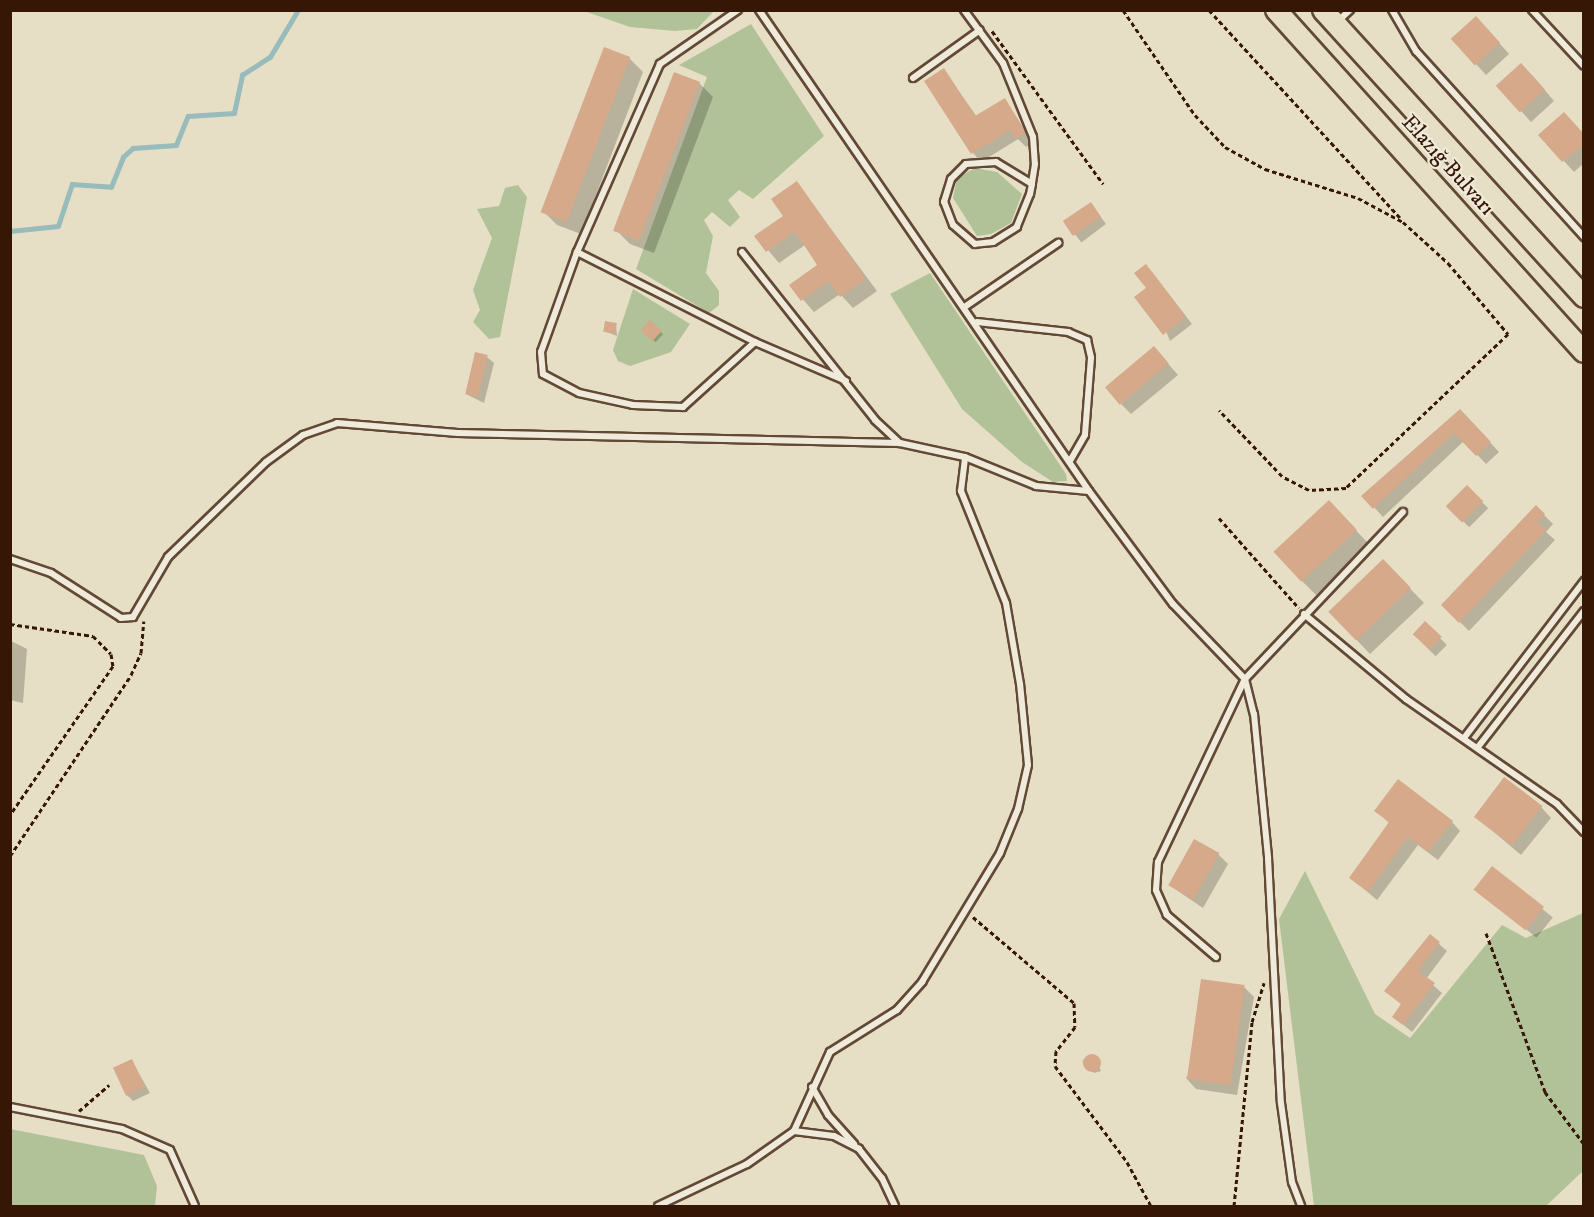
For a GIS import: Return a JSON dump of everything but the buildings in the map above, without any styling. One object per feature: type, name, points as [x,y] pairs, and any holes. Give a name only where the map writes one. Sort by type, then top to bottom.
[{"type":"main road","name":"Elazığ Bulvarı","points":[[1276,10],[1584,352]]},
{"type":"main road","name":"Elazığ Bulvarı","points":[[1329,17],[1584,297]]},
{"type":"lane","points":[[738,10],[660,64],[577,252],[541,352],[543,374],[579,393],[633,405],[683,406],[755,342]]},
{"type":"lane","points":[[759,10],[1071,459],[1089,491],[1173,604],[1245,679],[1254,714],[1281,1103],[1292,1182],[1301,1206]]},
{"type":"lane","points":[[964,10],[1004,63],[1034,137],[1032,184],[1017,227],[993,242],[975,244],[953,225],[944,202],[951,179],[966,164],[996,162],[1032,184]]},
{"type":"lane","points":[[1329,17],[1350,10]]},
{"type":"lane","points":[[1392,10],[1416,51],[1584,237]]},
{"type":"lane","points":[[1532,10],[1584,66]]},
{"type":"lane","points":[[913,78],[980,30]]},
{"type":"lane","points":[[966,306],[1058,243]]},
{"type":"lane","points":[[577,252],[755,342],[846,381]]},
{"type":"lane","points":[[742,252],[846,381],[900,443]]},
{"type":"lane","points":[[976,322],[1068,332],[1087,340],[1091,358],[1084,435],[1071,459]]},
{"type":"lane","points":[[10,559],[51,573],[121,618],[133,617],[142,606],[168,556],[266,462],[303,435],[337,423],[458,433],[900,443],[965,457],[1036,486],[1089,491]]},
{"type":"lane","points":[[658,1206],[747,1164],[794,1131],[812,1087],[830,1052],[897,1010],[922,982],[1000,853],[1018,809],[1028,765],[1006,603],[969,518],[961,491],[965,457]]},
{"type":"lane","points":[[1216,957],[1167,915],[1156,890],[1158,862],[1245,679],[1304,614],[1403,512]]},
{"type":"lane","points":[[1464,738],[1584,581]]},
{"type":"lane","points":[[1478,747],[1584,611]]},
{"type":"lane","points":[[1304,614],[1406,699],[1557,804],[1584,832]]},
{"type":"lane","points":[[812,1087],[828,1115],[882,1178],[895,1206]]},
{"type":"lane","points":[[10,1107],[122,1129],[170,1150],[195,1206]]},
{"type":"lane","points":[[794,1131],[834,1136],[859,1149]]},
{"type":"path","points":[[1122,10],[1195,115],[1225,147],[1265,169],[1358,198],[1403,222]]},
{"type":"path","points":[[1209,10],[1403,222],[1448,263],[1508,334],[1346,488],[1309,490],[1281,476],[1219,410]]},
{"type":"path","points":[[980,30],[1001,37],[1103,184]]},
{"type":"path","points":[[1219,518],[1304,614]]},
{"type":"path","points":[[10,856],[131,675],[145,631],[142,606]]},
{"type":"path","points":[[10,624],[93,636],[111,654],[113,666],[10,815]]},
{"type":"path","points":[[964,910],[1074,1003],[1075,1027],[1056,1051],[1055,1066],[1127,1162],[1151,1206]]},
{"type":"path","points":[[1486,933],[1545,1092],[1584,1144]]},
{"type":"path","points":[[1234,1206],[1252,1022],[1272,955]]},
{"type":"path","points":[[70,1118],[109,1085]]},
{"type":"green space","points":[[584,11],[714,11],[697,29],[675,31],[630,27]]},
{"type":"green space","points":[[751,24],[824,136],[753,199],[739,190],[728,200],[740,217],[730,227],[712,212],[704,220],[713,236],[706,273],[719,291],[719,305],[709,313],[636,269],[707,77],[679,65]]},
{"type":"green space","points":[[975,168],[997,172],[1022,194],[1011,223],[991,234],[977,236],[953,198],[957,178]]},
{"type":"green space","points":[[518,185],[527,197],[500,337],[489,339],[473,322],[480,310],[473,290],[492,238],[477,209],[499,206],[505,188]]},
{"type":"green space","points":[[930,273],[1066,474],[1067,481],[1053,482],[1022,462],[962,409],[890,294]]},
{"type":"green space","points":[[633,289],[690,324],[671,352],[630,366],[618,361],[613,350]]},
{"type":"green space","points":[[1305,871],[1375,1014],[1410,1038],[1502,925],[1526,938],[1583,913],[1583,1171],[1546,1206],[1314,1206],[1279,919]]},
{"type":"green space","points":[[10,1129],[144,1155],[157,1186],[155,1206],[11,1206]]},
{"type":"waterway","points":[[10,231],[58,226],[72,184],[111,187],[123,157],[133,148],[176,145],[188,116],[234,113],[242,75],[270,57],[298,10]]}]
